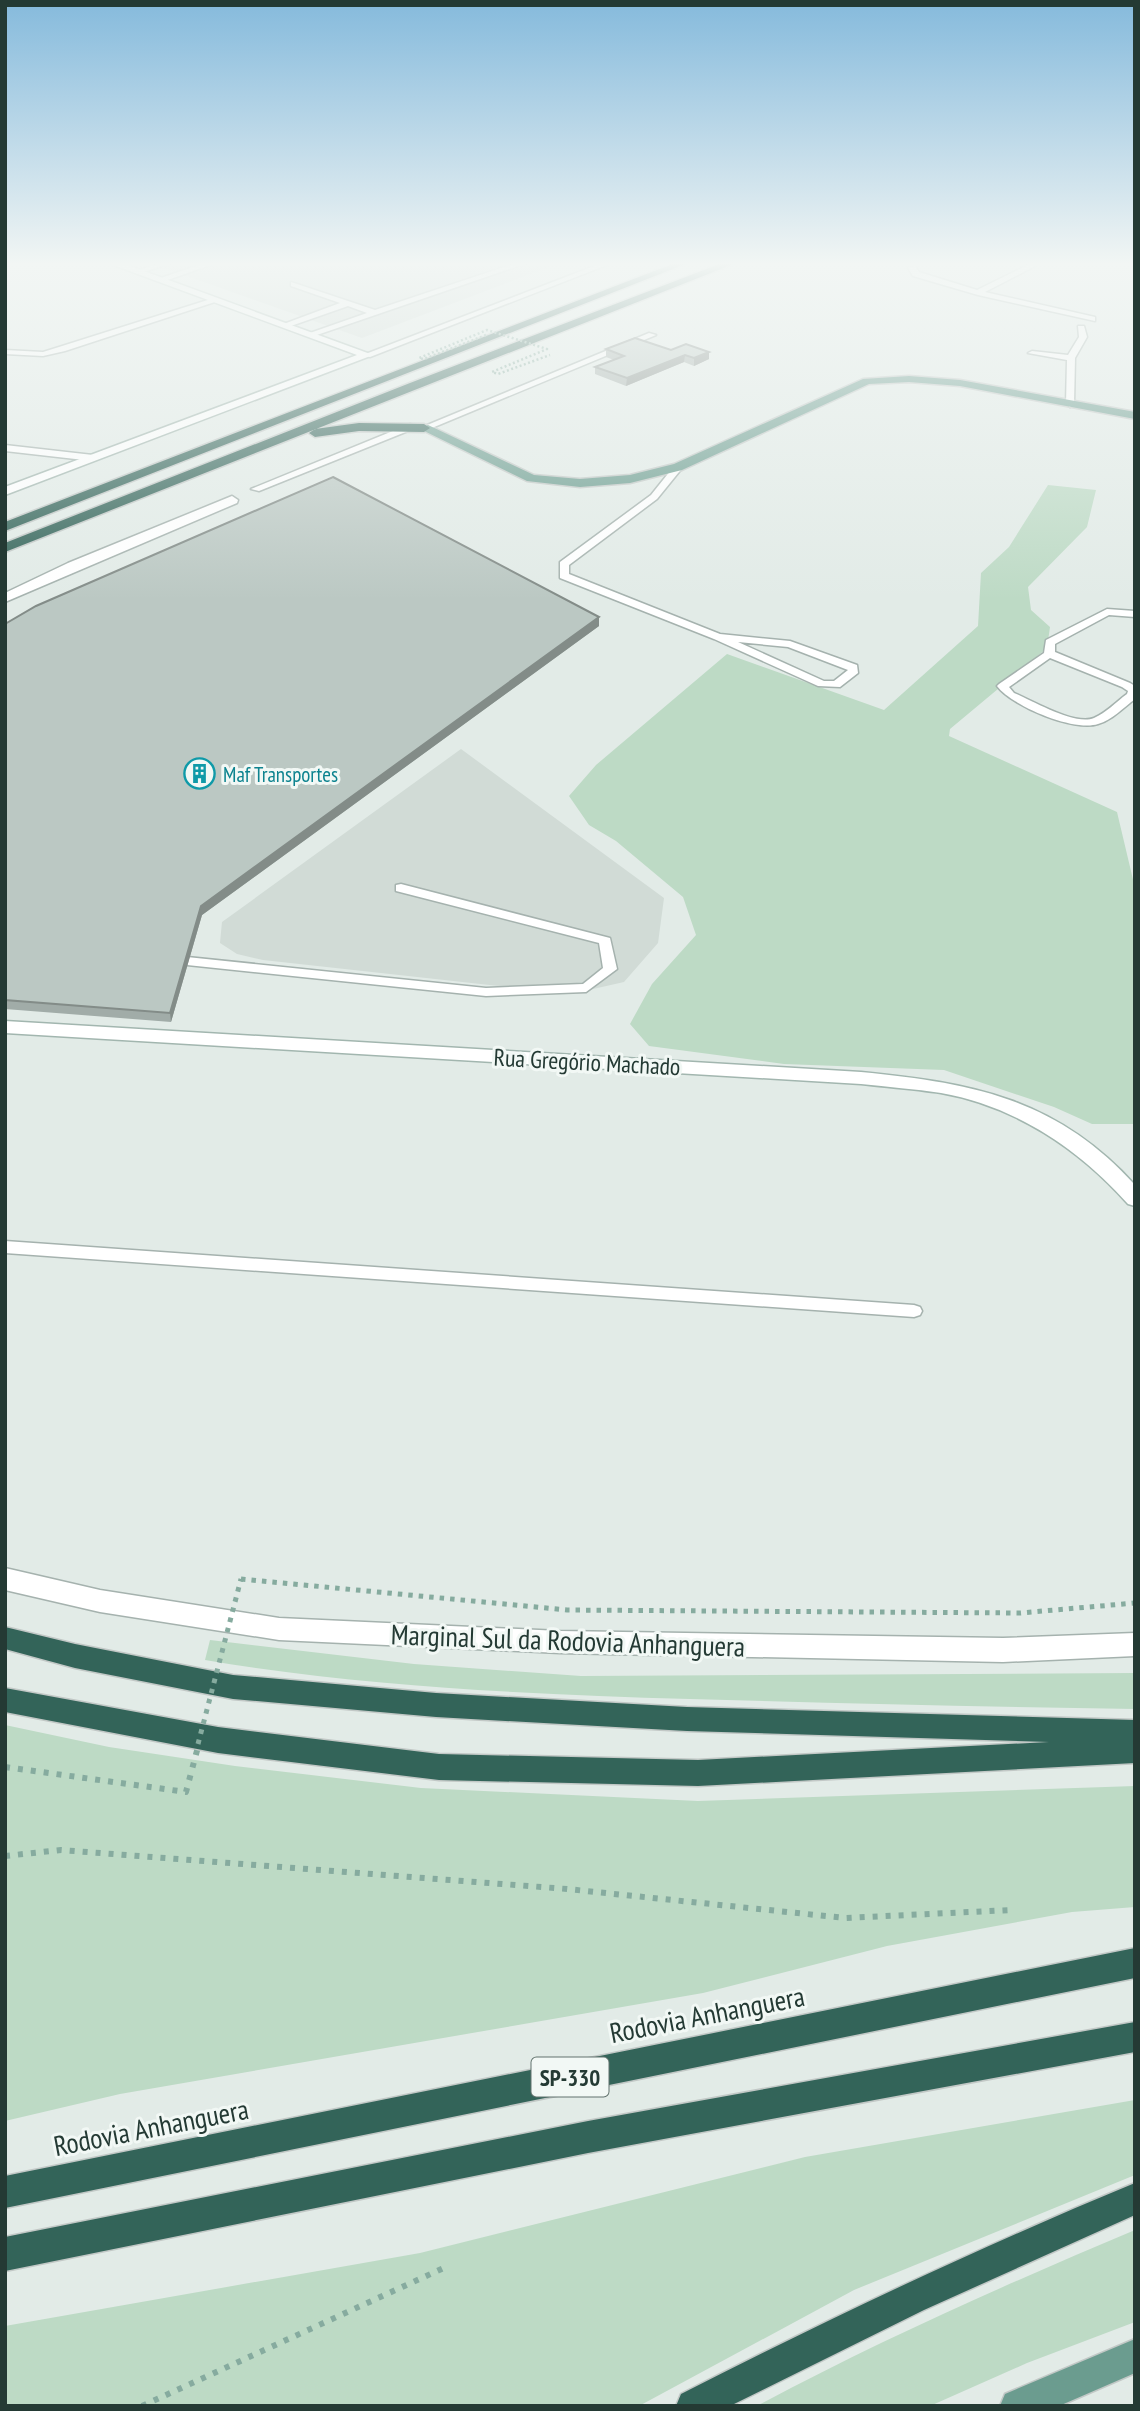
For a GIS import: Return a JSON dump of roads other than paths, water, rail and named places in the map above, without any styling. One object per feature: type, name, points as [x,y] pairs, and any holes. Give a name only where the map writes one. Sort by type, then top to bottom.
[{"type":"highway","points":[[5,527],[395,376]]},
{"type":"highway","points":[[5,548],[443,376]]},
{"type":"highway","points":[[171,482],[323,431],[359,427],[424,428]]},
{"type":"highway","points":[[5,1638],[75,1656],[233,1687],[423,1704],[687,1719],[1135,1732]]},
{"type":"highway","points":[[5,1700],[218,1740],[439,1767],[698,1773],[1135,1750]]},
{"type":"highway","name":"Rodovia Anhanguera","points":[[5,2192],[1135,1963]]},
{"type":"highway","name":"SP-330","points":[[5,2254],[588,2137],[1135,2037]]},
{"type":"highway","points":[[693,2406],[868,2316],[1035,2240],[1135,2199]]},
{"type":"main road","points":[[5,491],[312,376]]},
{"type":"main road","points":[[424,428],[531,478],[580,483],[629,479],[678,467],[867,380],[909,379],[960,383],[1135,416]]},
{"type":"main road","points":[[5,597],[232,499]]},
{"type":"main road","name":"Rua Gregório Machado","points":[[5,1027],[861,1078],[944,1087],[998,1102],[1043,1123],[1085,1151],[1121,1182],[1135,1199]]},
{"type":"main road","name":"Marginal Sul da Rodovia Anhanguera","points":[[5,1579],[100,1601],[279,1629],[560,1642],[989,1650],[1135,1644]]},
{"type":"main road","points":[[1017,2406],[1135,2356]]},
{"type":"lane","points":[[424,428],[553,376]]},
{"type":"lane","points":[[1070,404],[1071,376]]},
{"type":"lane","points":[[256,489],[410,427]]},
{"type":"lane","points":[[5,448],[93,457]]},
{"type":"lane","points":[[678,467],[654,497],[564,564],[564,576],[718,637],[822,684],[836,685],[854,671],[853,667],[790,644],[718,637]]},
{"type":"lane","points":[[1049,654],[1050,642],[1107,612],[1135,614]]},
{"type":"lane","points":[[1049,654],[1126,685],[1134,694],[1097,721],[1087,723],[1074,721],[1002,689],[1005,683],[1049,654]]},
{"type":"lane","points":[[155,957],[486,992],[586,988],[610,969],[605,941],[401,888]]},
{"type":"lane","points":[[5,1247],[914,1311]]},
{"type":"place","name":"Maf Transportes","points":[[200,774]]}]
